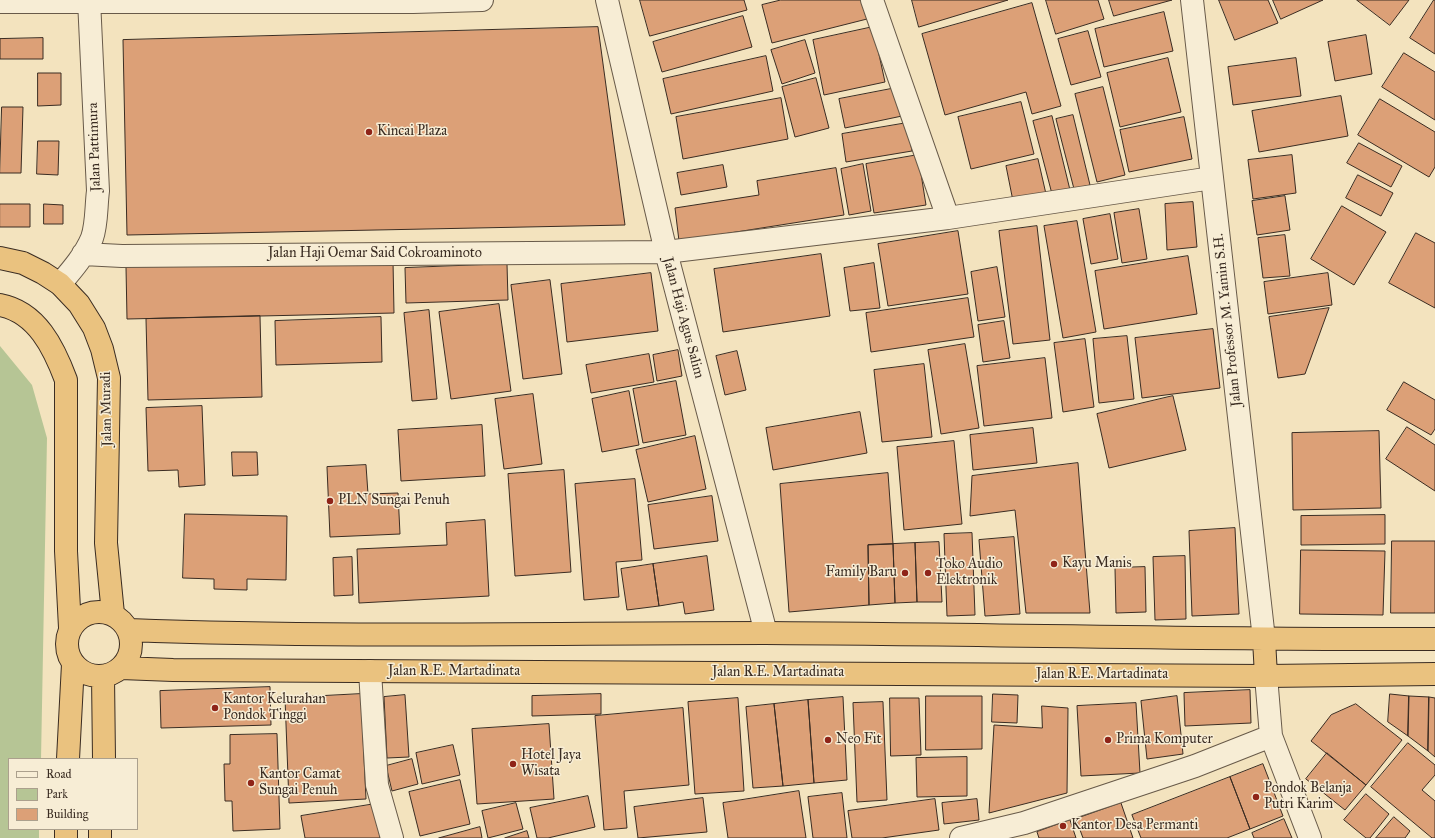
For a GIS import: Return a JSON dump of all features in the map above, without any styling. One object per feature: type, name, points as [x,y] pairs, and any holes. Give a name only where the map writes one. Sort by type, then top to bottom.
[{"type":"highway","name":"Jalan Muradi","points":[[0,258],[23,263],[44,273],[60,284],[79,304],[94,328],[102,349],[109,378],[106,543],[113,614]]},
{"type":"highway","points":[[0,305],[25,314],[42,332],[56,354],[66,380],[66,551],[70,628],[66,640],[67,653],[73,664],[81,672],[92,676],[112,672],[129,657],[132,644],[129,630],[122,620],[113,614],[97,612],[81,616],[70,628]]},
{"type":"highway","points":[[129,630],[309,636],[766,633],[1264,640],[1435,639]]},
{"type":"highway","points":[[1264,640],[1266,676]]},
{"type":"highway","points":[[68,758],[73,664]]},
{"type":"highway","name":"Jalan R.E. Martadinata","points":[[112,672],[173,670],[1266,676],[1435,674]]},
{"type":"highway","points":[[104,758],[112,672]]},
{"type":"street","points":[[0,2],[413,2],[482,0]]},
{"type":"street","name":"Jalan Haji Agus Salim","points":[[607,0],[666,252],[766,633]]},
{"type":"street","points":[[872,0],[948,218]]},
{"type":"street","name":"Jalan Professor M. Yamin S.H.","points":[[1192,0],[1264,640]]},
{"type":"street","name":"Jalan Pattimura","points":[[60,284],[83,254],[92,237],[98,191],[89,1]]},
{"type":"street","name":"Jalan Haji Oemar Said Cokroaminoto","points":[[83,254],[122,256],[666,252],[948,218],[1212,178]]},
{"type":"street","points":[[370,671],[377,785],[392,838]]},
{"type":"street","points":[[1266,676],[1271,736],[1310,838]]},
{"type":"street","points":[[961,838],[1027,831],[1271,736]]},
{"type":"green space","points":[[0,346],[32,385],[47,438],[41,758],[8,758],[8,830],[39,830],[39,838],[0,838]]},
{"type":"building","points":[[640,0],[744,0],[747,10],[650,36]]},
{"type":"building","points":[[781,0],[862,0],[867,19],[772,43],[762,5]]},
{"type":"building","points":[[912,0],[1008,0],[919,27]]},
{"type":"building","points":[[1046,0],[1098,0],[1104,19],[1056,34]]},
{"type":"building","points":[[1109,0],[1172,0],[1114,16]]},
{"type":"building","points":[[1219,0],[1268,0],[1278,23],[1235,40]]},
{"type":"building","points":[[1273,0],[1323,0],[1281,19]]},
{"type":"building","points":[[1357,0],[1409,0],[1390,25]]},
{"type":"building","points":[[1435,0],[1435,54],[1410,38]]},
{"type":"building","points":[[1032,3],[1061,106],[1032,114],[1026,92],[945,115],[922,34]]},
{"type":"building","points":[[1164,12],[1173,51],[1104,67],[1095,29]]},
{"type":"building","points":[[743,16],[752,47],[662,72],[653,42]]},
{"type":"building","name":"Kincai Plaza","points":[[598,27],[625,225],[127,235],[123,40]]},
{"type":"building","points":[[873,27],[885,82],[824,95],[813,40]]},
{"type":"building","points":[[1088,31],[1101,77],[1071,85],[1058,39]]},
{"type":"building","points":[[1366,35],[1372,74],[1335,81],[1328,42]]},
{"type":"building","points":[[43,38],[43,59],[0,59],[0,39]]},
{"type":"building","points":[[805,40],[815,73],[782,84],[771,50]]},
{"type":"building","points":[[1404,53],[1435,72],[1435,120],[1382,87]]},
{"type":"building","points":[[766,56],[773,91],[671,114],[663,79]]},
{"type":"building","points":[[1168,58],[1181,112],[1120,127],[1107,73]]},
{"type":"building","points":[[1296,58],[1301,96],[1233,105],[1228,67]]},
{"type":"building","points":[[38,73],[61,73],[61,105],[38,106]]},
{"type":"building","points":[[816,78],[829,128],[795,137],[782,87]]},
{"type":"building","points":[[1103,87],[1125,175],[1097,182],[1075,94]]},
{"type":"building","points":[[896,88],[902,116],[845,128],[839,99]]},
{"type":"building","points":[[1341,96],[1348,136],[1259,152],[1252,111]]},
{"type":"building","points":[[781,98],[788,139],[683,159],[676,117]]},
{"type":"building","points":[[1380,99],[1435,132],[1435,167],[1429,177],[1358,135]]},
{"type":"building","points":[[1021,102],[1034,154],[971,169],[958,117]]},
{"type":"building","points":[[2,107],[23,107],[21,173],[0,173]]},
{"type":"building","points":[[1073,115],[1090,185],[1074,189],[1056,119]]},
{"type":"building","points":[[1052,116],[1070,190],[1052,194],[1033,121]]},
{"type":"building","points":[[1184,117],[1192,159],[1129,172],[1120,130]]},
{"type":"building","points":[[907,123],[912,151],[846,162],[842,134]]},
{"type":"building","points":[[38,141],[59,141],[58,175],[37,174]]},
{"type":"building","points":[[1359,143],[1402,166],[1391,187],[1347,163]]},
{"type":"building","points":[[918,155],[926,205],[874,213],[866,164]]},
{"type":"building","points":[[1292,155],[1296,193],[1253,199],[1248,160]]},
{"type":"building","points":[[1038,159],[1046,194],[1013,201],[1006,166]]},
{"type":"building","points":[[863,164],[871,211],[849,215],[841,169]]},
{"type":"building","points":[[723,165],[727,187],[681,195],[677,173]]},
{"type":"building","points":[[836,168],[844,215],[679,241],[675,208],[759,195],[757,181]]},
{"type":"building","points":[[1358,175],[1393,193],[1381,216],[1346,198]]},
{"type":"building","points":[[1285,196],[1290,230],[1257,235],[1252,201]]},
{"type":"building","points":[[1193,202],[1197,247],[1167,250],[1165,204]]},
{"type":"building","points":[[0,204],[30,204],[30,227],[0,227]]},
{"type":"building","points":[[44,204],[63,205],[63,224],[44,224]]},
{"type":"building","points":[[1342,206],[1386,232],[1354,285],[1311,259]]},
{"type":"building","points":[[1139,209],[1147,259],[1122,263],[1114,213]]},
{"type":"building","points":[[1110,214],[1118,259],[1091,264],[1083,219]]},
{"type":"building","points":[[1077,221],[1096,332],[1063,338],[1044,226]]},
{"type":"building","points":[[1037,226],[1050,340],[1013,344],[999,231]]},
{"type":"building","points":[[958,231],[968,294],[888,306],[878,244]]},
{"type":"building","points":[[1416,233],[1435,243],[1435,308],[1389,283]]},
{"type":"building","points":[[1285,235],[1290,276],[1263,278],[1258,238]]},
{"type":"building","points":[[821,254],[830,316],[723,332],[714,269]]},
{"type":"building","points":[[1188,256],[1197,314],[1104,329],[1095,271]]},
{"type":"building","points":[[393,261],[394,313],[127,319],[126,267]]},
{"type":"building","points":[[874,263],[880,308],[850,311],[844,268]]},
{"type":"building","points":[[507,264],[508,300],[406,303],[405,268]]},
{"type":"building","points":[[997,267],[1005,317],[978,321],[971,272]]},
{"type":"building","points":[[651,273],[658,331],[567,342],[561,284]]},
{"type":"building","points":[[1328,273],[1332,305],[1268,314],[1264,282]]},
{"type":"building","points":[[550,280],[562,374],[523,379],[511,285]]},
{"type":"building","points":[[968,298],[974,337],[871,352],[866,313]]},
{"type":"building","points":[[499,304],[511,391],[451,399],[439,312]]},
{"type":"building","points":[[1329,308],[1305,374],[1278,378],[1269,317]]},
{"type":"building","points":[[429,310],[437,399],[412,401],[404,313]]},
{"type":"building","points":[[260,316],[262,397],[148,400],[146,319]]},
{"type":"building","points":[[381,317],[382,362],[276,365],[275,321]]},
{"type":"building","points":[[1004,321],[1010,358],[983,362],[978,325]]},
{"type":"building","points":[[1213,329],[1220,388],[1142,398],[1135,338]]},
{"type":"building","points":[[1127,336],[1134,399],[1099,403],[1093,339]]},
{"type":"building","points":[[1085,339],[1094,407],[1063,412],[1054,343]]},
{"type":"building","points":[[965,344],[979,428],[941,434],[928,350]]},
{"type":"building","points":[[678,350],[682,376],[657,381],[653,355]]},
{"type":"building","points":[[737,351],[746,390],[725,395],[716,356]]},
{"type":"building","points":[[649,354],[654,382],[591,393],[586,365]]},
{"type":"building","points":[[1045,358],[1052,418],[984,426],[977,366]]},
{"type":"building","points":[[924,364],[932,437],[882,442],[874,370]]},
{"type":"building","points":[[676,381],[686,435],[643,443],[633,389]]},
{"type":"building","points":[[1404,382],[1435,400],[1435,429],[1431,435],[1387,410]]},
{"type":"building","points":[[629,391],[639,445],[602,452],[592,399]]},
{"type":"building","points":[[533,394],[542,464],[504,469],[495,399]]},
{"type":"building","points":[[1173,396],[1186,450],[1109,468],[1097,414]]},
{"type":"building","points":[[202,406],[205,485],[179,487],[178,470],[148,471],[146,408]]},
{"type":"building","points":[[860,412],[867,453],[773,470],[766,428]]},
{"type":"building","points":[[482,425],[485,476],[401,481],[398,430]]},
{"type":"building","points":[[1407,427],[1435,445],[1435,491],[1386,459]]},
{"type":"building","points":[[1033,428],[1037,463],[973,470],[970,435]]},
{"type":"building","points":[[1379,431],[1381,508],[1293,510],[1292,433]]},
{"type":"building","points":[[695,436],[706,489],[648,502],[636,450]]},
{"type":"building","points":[[954,441],[962,524],[904,530],[897,447]]},
{"type":"building","points":[[232,452],[257,452],[258,475],[233,476]]},
{"type":"building","name":"Kayu Manis","points":[[1078,463],[1090,613],[1026,613],[1015,510],[970,516],[972,476]]},
{"type":"building","points":[[366,465],[368,494],[398,493],[400,534],[330,537],[327,467]]},
{"type":"building","points":[[564,470],[571,572],[515,576],[508,474]]},
{"type":"building","points":[[888,473],[893,544],[868,545],[869,605],[789,612],[780,484]]},
{"type":"building","points":[[635,479],[642,560],[616,562],[619,597],[584,600],[575,484]]},
{"type":"building","points":[[712,496],[718,541],[654,549],[648,505]]},
{"type":"building","points":[[185,514],[287,516],[286,580],[247,579],[247,590],[214,589],[214,579],[183,578]]},
{"type":"building","points":[[1385,515],[1385,544],[1301,545],[1301,516]]},
{"type":"building","points":[[485,520],[489,596],[359,603],[357,549],[447,545],[446,523]]},
{"type":"building","points":[[1235,528],[1239,614],[1192,616],[1189,531]]},
{"type":"building","points":[[972,533],[975,615],[947,616],[944,534]]},
{"type":"building","points":[[1014,537],[1020,614],[985,616],[979,540]]},
{"type":"building","points":[[1392,541],[1435,541],[1435,613],[1391,613]]},
{"type":"building","name":"Toko Audio Elektronik","points":[[939,542],[942,602],[917,602],[915,543]]},
{"type":"building","name":"Family Baru","points":[[915,543],[917,602],[895,603],[893,544]]},
{"type":"building","points":[[893,544],[895,603],[869,605],[868,545]]},
{"type":"building","points":[[1301,550],[1385,551],[1383,615],[1300,614]]},
{"type":"building","points":[[707,556],[714,610],[685,614],[683,602],[659,606],[653,564]]},
{"type":"building","points":[[1185,556],[1186,619],[1155,620],[1153,557]]},
{"type":"building","points":[[352,557],[353,595],[334,596],[333,558]]},
{"type":"building","points":[[653,564],[659,606],[627,610],[621,569]]},
{"type":"building","points":[[1145,567],[1146,612],[1116,613],[1115,568]]},
{"type":"building","name":"Kantor Kelurahan Pondok Tinggi","points":[[270,687],[271,725],[161,728],[160,691]]},
{"type":"building","points":[[1250,690],[1251,723],[1185,726],[1184,693]]},
{"type":"building","points":[[361,694],[366,799],[289,803],[285,698]]},
{"type":"building","points":[[601,694],[601,714],[532,716],[532,696]]},
{"type":"building","points":[[993,694],[1018,695],[1017,723],[992,722]]},
{"type":"building","points":[[1390,694],[1409,696],[1408,736],[1388,722]]},
{"type":"building","points":[[405,695],[409,757],[387,758],[384,697]]},
{"type":"building","points":[[926,696],[982,696],[982,749],[926,750]]},
{"type":"building","points":[[1177,696],[1183,754],[1147,759],[1141,701]]},
{"type":"building","points":[[1409,696],[1429,697],[1428,751],[1408,736]]},
{"type":"building","name":"Neo Fit","points":[[843,697],[847,780],[814,783],[808,700]]},
{"type":"building","points":[[1429,697],[1435,698],[1435,757],[1428,751]]},
{"type":"building","points":[[738,698],[744,791],[695,794],[688,702]]},
{"type":"building","points":[[890,698],[919,698],[921,755],[891,756]]},
{"type":"building","points":[[808,700],[814,783],[783,786],[774,704]]},
{"type":"building","points":[[883,702],[887,800],[857,802],[853,703]]},
{"type":"building","name":"Prima Komputer","points":[[1136,703],[1140,773],[1081,776],[1077,706]]},
{"type":"building","points":[[774,704],[783,786],[753,788],[746,707]]},
{"type":"building","points":[[1356,704],[1402,740],[1366,785],[1311,741],[1331,715]]},
{"type":"building","points":[[1042,706],[1068,708],[1067,793],[989,813],[994,725],[1042,728]]},
{"type":"building","points":[[683,708],[689,785],[624,791],[627,828],[604,830],[595,716]]},
{"type":"building","name":"Hotel Jaya Wisata","points":[[549,724],[554,799],[477,804],[472,729]]},
{"type":"building","name":"Kantor Camat Sungai Penuh","points":[[277,734],[280,829],[233,831],[232,801],[225,801],[224,764],[230,764],[230,735]]},
{"type":"building","points":[[1408,743],[1435,765],[1435,775],[1422,790],[1435,801],[1435,838],[1432,838],[1371,787]]},
{"type":"building","points":[[453,745],[460,775],[422,784],[416,753]]},
{"type":"building","points":[[1327,753],[1366,785],[1345,810],[1306,779]]},
{"type":"building","points":[[967,757],[967,796],[917,797],[916,758]]},
{"type":"building","points":[[412,759],[418,784],[392,791],[386,766]]},
{"type":"building","name":"Pondok Belanja Putri Karim","points":[[1263,764],[1283,816],[1250,829],[1230,777]]},
{"type":"building","points":[[1230,777],[1250,829],[1227,838],[1141,838],[1132,815]]},
{"type":"building","points":[[460,780],[470,824],[420,836],[409,792]]},
{"type":"building","points":[[799,791],[806,838],[728,838],[723,803]]},
{"type":"building","points":[[842,793],[847,838],[813,838],[808,797]]},
{"type":"building","points":[[1366,794],[1389,814],[1370,838],[1366,838],[1344,820]]},
{"type":"building","points":[[588,796],[595,827],[548,838],[537,838],[530,808]]},
{"type":"building","points":[[703,798],[707,832],[638,838],[634,807]]},
{"type":"building","points":[[935,799],[939,830],[882,838],[852,838],[848,811]]},
{"type":"building","points":[[977,799],[979,820],[944,824],[942,803]]},
{"type":"building","points":[[516,803],[523,829],[488,838],[482,811]]},
{"type":"building","points":[[1121,803],[1133,838],[1083,838],[1076,819]]},
{"type":"building","points":[[375,804],[380,838],[305,838],[301,816]]},
{"type":"building","points":[[1394,817],[1410,831],[1405,838],[1376,838]]},
{"type":"building","points":[[1284,819],[1292,838],[1254,838],[1252,833]]},
{"type":"building","name":"Kantor Desa Permanti","points":[[1070,820],[1076,838],[1039,838],[1037,832]]},
{"type":"building","points":[[480,827],[482,838],[439,838]]},
{"type":"building","points":[[527,831],[529,838],[505,838]]},
{"type":"place","name":"Kincai Plaza","points":[[369,132]]},
{"type":"place","name":"PLN Sungai Penuh","points":[[330,501]]},
{"type":"place","name":"Kayu Manis","points":[[1054,564]]},
{"type":"place","name":"Family Baru","points":[[905,573]]},
{"type":"place","name":"Toko Audio Elektronik","points":[[928,573]]},
{"type":"place","name":"Kantor Kelurahan Pondok Tinggi","points":[[215,708]]},
{"type":"place","name":"Neo Fit","points":[[828,740]]},
{"type":"place","name":"Prima Komputer","points":[[1108,740]]},
{"type":"place","name":"Hotel Jaya Wisata","points":[[513,764]]},
{"type":"place","name":"Kantor Camat Sungai Penuh","points":[[251,783]]},
{"type":"place","name":"Pondok Belanja Putri Karim","points":[[1256,797]]},
{"type":"place","name":"Kantor Desa Permanti","points":[[1063,826]]}]
